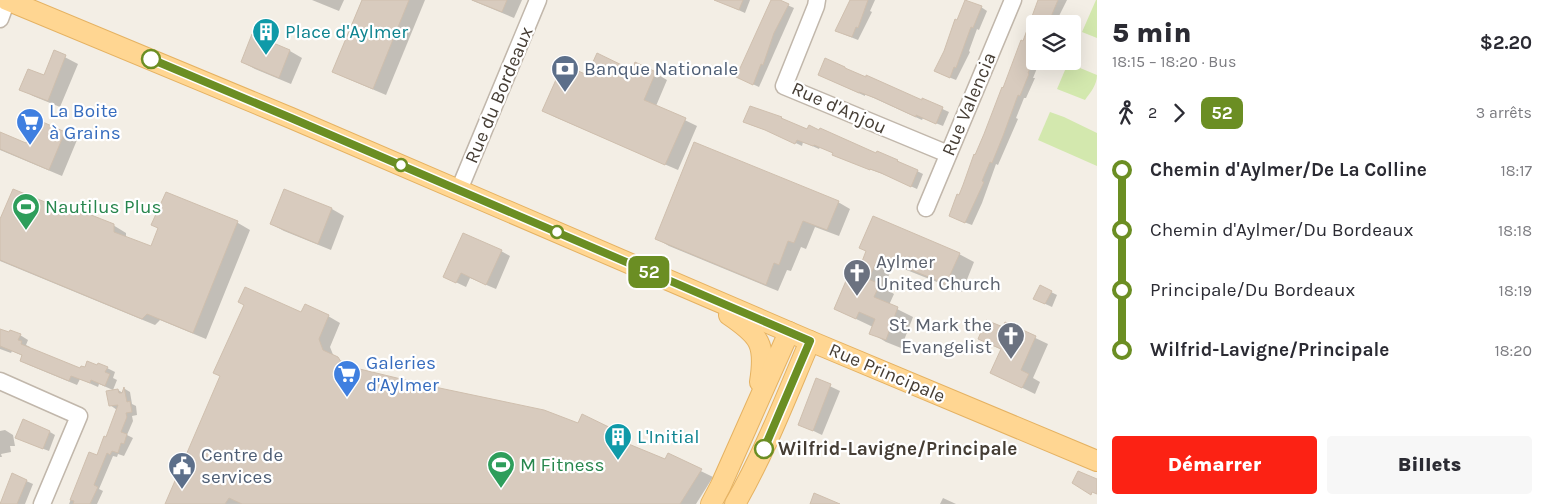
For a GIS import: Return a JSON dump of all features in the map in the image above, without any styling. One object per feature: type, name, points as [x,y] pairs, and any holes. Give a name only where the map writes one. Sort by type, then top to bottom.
[{"type":"main road","name":"Rue Principale","points":[[7,0],[291,118],[690,290],[1097,461]]},
{"type":"main road","points":[[690,290],[753,333],[761,346],[763,353],[762,370],[752,412]]},
{"type":"main road","points":[[711,504],[722,485],[752,412],[789,332]]},
{"type":"main road","points":[[735,504],[776,424],[810,341]]},
{"type":"street","points":[[0,19],[7,0]]},
{"type":"street","name":"Rue du Bordeaux","points":[[459,190],[538,0]]},
{"type":"street","name":"Rue d'Anjou","points":[[817,0],[784,86],[948,154]]},
{"type":"street","name":"Rue Valencia","points":[[926,208],[1013,0]]},
{"type":"street","points":[[0,381],[79,416],[42,504]]},
{"type":"green space","points":[[1097,0],[1097,38],[1082,32]]},
{"type":"green space","points":[[1081,68],[1097,75],[1095,85],[1085,100],[1057,89],[1065,70],[1081,70]]},
{"type":"green space","points":[[1050,112],[1097,133],[1097,166],[1038,140]]},
{"type":"building","points":[[362,0],[409,0],[373,89],[332,72]]},
{"type":"building","points":[[472,0],[507,0],[502,12]]},
{"type":"building","points":[[714,0],[743,0],[739,10]]},
{"type":"building","points":[[771,0],[780,0],[789,4],[774,33],[763,65],[761,64],[753,85],[736,77]]},
{"type":"building","points":[[850,0],[868,0],[858,28],[856,27],[852,37],[835,31]]},
{"type":"building","points":[[965,0],[982,6],[973,28],[971,27],[956,68],[954,67],[950,78],[934,71],[944,51],[955,19],[957,20]]},
{"type":"building","points":[[1038,0],[1058,0],[1052,15],[1033,15]]},
{"type":"building","points":[[1026,33],[1026,70],[1029,70],[1029,74],[1020,96],[1018,95],[992,163],[990,162],[982,181],[984,182],[965,223],[949,216],[1003,88],[1021,40],[1023,41]]},
{"type":"building","name":"Place d'Aylmer","points":[[252,34],[290,50],[279,78],[241,62]]},
{"type":"building","points":[[54,50],[66,55],[48,101],[19,90],[28,69],[44,75]]},
{"type":"building","points":[[597,53],[632,70],[635,62],[656,72],[644,100],[686,118],[665,165],[542,111],[563,64],[587,75]]},
{"type":"building","points":[[825,58],[866,77],[866,75],[922,100],[922,98],[943,107],[936,124],[818,75]]},
{"type":"building","points":[[750,106],[782,117],[807,129],[809,125],[819,130],[820,128],[918,170],[911,187],[881,173],[832,155],[833,153],[814,145],[797,140],[795,144],[743,122]]},
{"type":"building","name":"La Boite à Grains","points":[[36,119],[65,132],[49,170],[0,149],[0,132],[26,143]]},
{"type":"building","points":[[694,142],[839,201],[827,230],[803,221],[794,243],[788,241],[779,265],[774,263],[766,285],[655,239]]},
{"type":"building","points":[[13,189],[77,215],[81,211],[114,224],[114,232],[151,246],[158,228],[151,225],[166,192],[238,221],[193,333],[147,314],[142,319],[0,260],[0,219]]},
{"type":"building","points":[[284,189],[332,208],[318,244],[270,224]]},
{"type":"building","points":[[873,216],[960,253],[946,284],[879,257],[868,279],[880,284],[874,297],[898,307],[886,340],[869,334],[875,319],[859,312],[856,319],[834,309],[851,269],[858,272],[866,251],[859,248]]},
{"type":"building","points":[[463,233],[502,250],[486,285],[461,273],[456,283],[443,277]]},
{"type":"building","points":[[1040,285],[1052,291],[1045,304],[1033,299]]},
{"type":"building","name":"Galeries d'Aylmer","points":[[245,287],[301,312],[305,304],[329,315],[319,339],[323,350],[338,357],[343,365],[544,410],[578,423],[582,414],[617,431],[614,438],[665,459],[668,453],[702,469],[680,504],[242,504],[229,498],[225,504],[165,504],[220,376],[213,373],[244,305],[238,302]]},
{"type":"building","name":"St. Mark the Evangelist","points":[[986,320],[1003,327],[1005,322],[1036,336],[1021,370],[1029,374],[1022,388],[990,373],[1001,349],[978,339]]},
{"type":"building","points":[[0,329],[21,334],[18,340],[22,341],[21,344],[80,368],[81,366],[85,367],[87,361],[108,367],[105,372],[110,374],[105,386],[91,380],[90,383],[71,376],[69,381],[20,361],[22,355],[0,346]]},
{"type":"building","points":[[816,378],[831,384],[813,431],[798,425]]},
{"type":"building","points":[[124,387],[127,402],[130,401],[132,412],[126,413],[127,417],[121,432],[127,434],[124,444],[121,443],[118,453],[112,451],[110,455],[107,453],[94,485],[98,487],[90,504],[73,504],[74,501],[70,500],[89,452],[97,455],[118,405],[109,406],[106,391],[118,389],[119,393],[122,393]]},
{"type":"building","points":[[23,419],[50,431],[43,449],[15,438]]},
{"type":"building","points":[[1078,471],[1097,479],[1097,494],[1092,492],[1091,495],[1072,483]]},
{"type":"building","points":[[12,473],[27,480],[17,504],[0,504]]},
{"type":"building","points":[[814,493],[840,504],[810,504]]},
{"type":"bus line","name":"52","points":[[151,59],[810,341],[764,449]]},
{"type":"place","name":"Place d'Aylmer","points":[[266,56]]},
{"type":"place","name":"Banque Nationale","points":[[565,93]]},
{"type":"place","name":"La Boite à Grains","points":[[30,146]]},
{"type":"place","name":"Nautilus Plus","points":[[26,231]]},
{"type":"place","name":"Aylmer United Church","points":[[857,297]]},
{"type":"place","name":"St. Mark the Evangelist","points":[[1011,360]]},
{"type":"place","name":"Galeries d'Aylmer","points":[[347,398]]},
{"type":"place","name":"Wilfrid-Lavigne/Principale","points":[[764,449]]},
{"type":"place","name":"L'Initial","points":[[618,461]]},
{"type":"place","name":"M Fitness","points":[[501,489]]},
{"type":"place","name":"Centre de services","points":[[182,490]]}]
